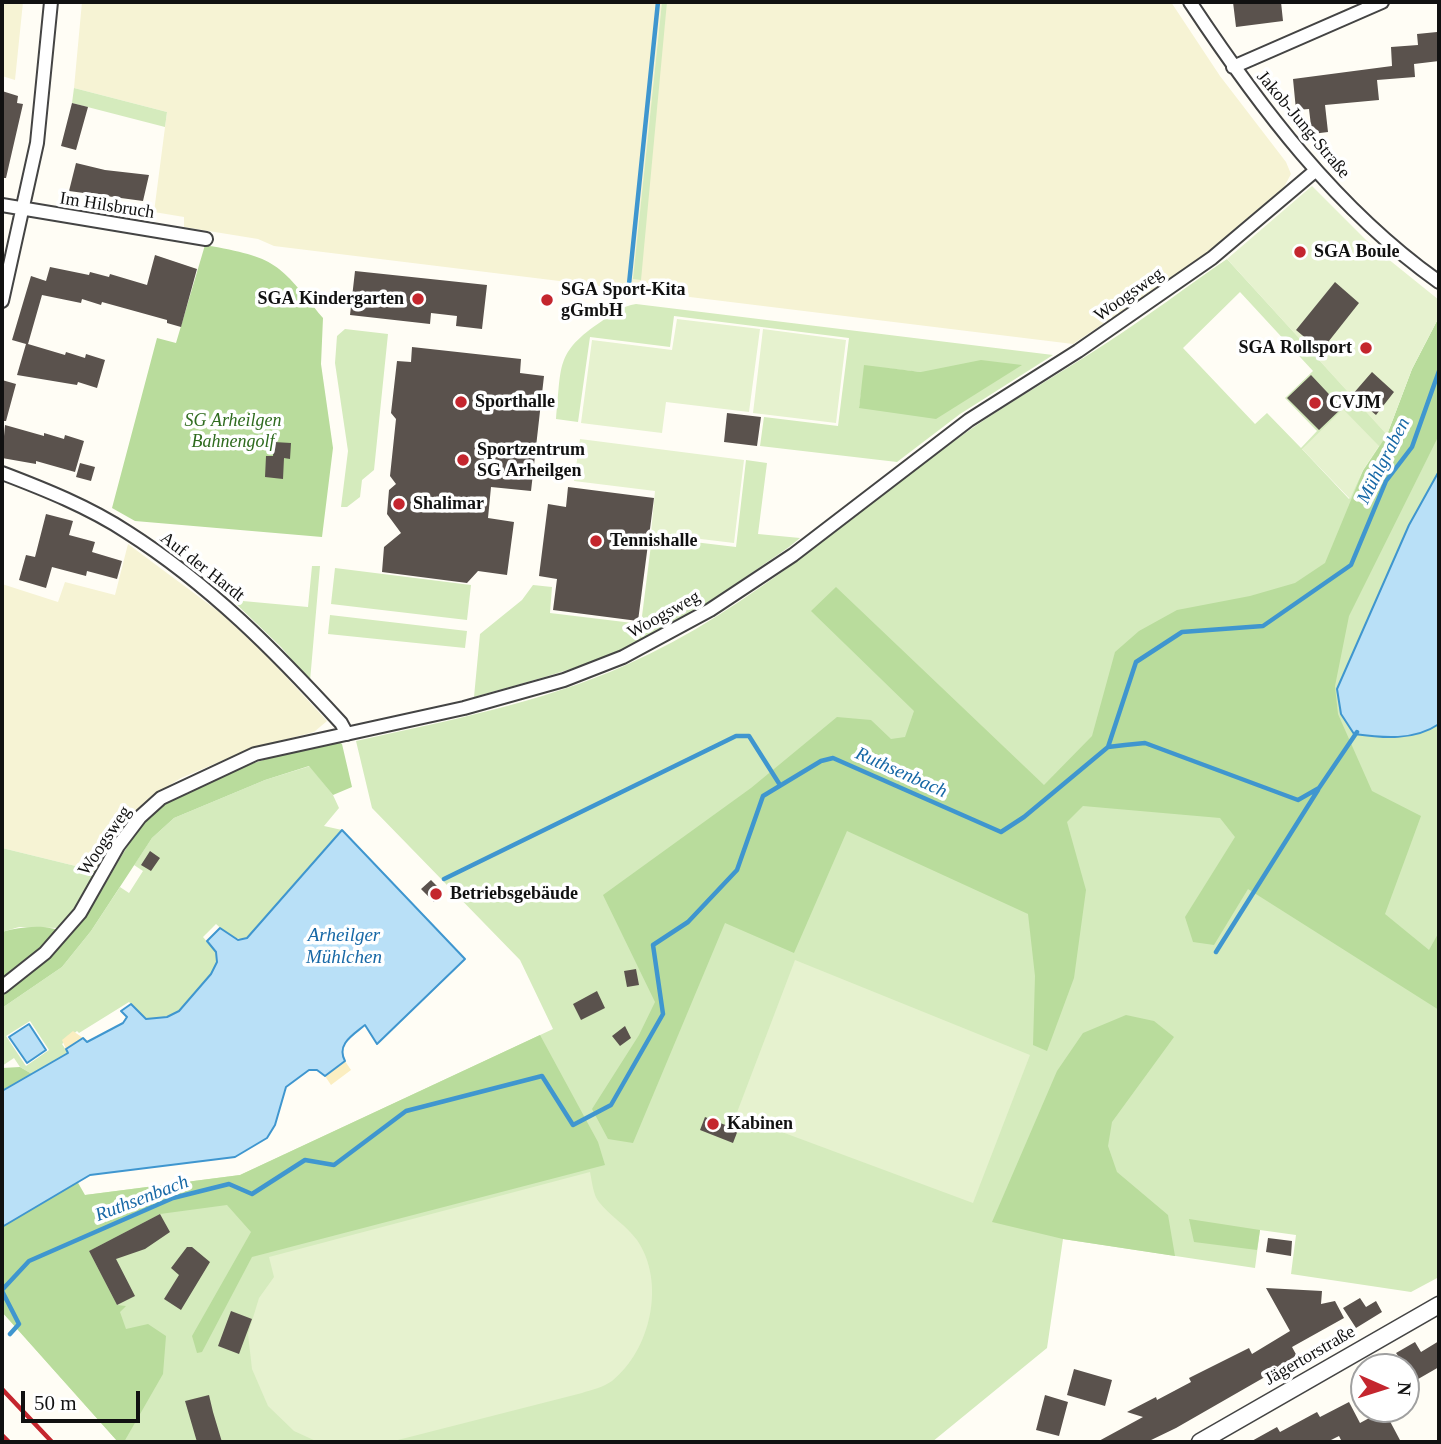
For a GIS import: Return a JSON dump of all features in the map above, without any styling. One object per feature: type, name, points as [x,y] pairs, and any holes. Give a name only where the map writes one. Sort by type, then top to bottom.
[{"type":"street","points":[[2,301],[37,143],[51,2]]},
{"type":"street","name":"Jakob-Jung-Straße","points":[[1190,2],[1233,67],[1315,172],[1382,236],[1439,282]]},
{"type":"street","points":[[1233,67],[1382,2]]},
{"type":"street","name":"Woogsweg","points":[[2,987],[45,953],[80,913],[118,846],[139,817],[161,799],[255,754],[464,708],[564,680],[623,657],[710,610],[793,555],[969,420],[1078,351],[1212,258],[1315,172]]},
{"type":"street","name":"Im Hilsbruch","points":[[2,205],[24,211],[206,239]]},
{"type":"street","name":"Auf der Hardt","points":[[2,473],[112,523],[183,571],[276,653],[341,723],[346,734]]},
{"type":"street","name":"Jägertorstraße","points":[[1208,1440],[1439,1305]]},
{"type":"shaded area","points":[[2,2],[23,2],[15,80],[2,76]]},
{"type":"shaded area","points":[[82,2],[1171,2],[1220,76],[1286,162],[1291,174],[1284,187],[1197,261],[1073,344],[274,246],[258,239],[184,227],[184,217],[154,212],[167,112],[74,88]]},
{"type":"shaded area","points":[[128,544],[222,614],[269,658],[327,721],[314,732],[250,749],[181,778],[149,798],[126,821],[96,871],[2,848],[2,584],[58,602],[65,582],[115,595]]},
{"type":"green space","points":[[662,2],[667,2],[641,280],[633,279]]},
{"type":"green space","points":[[74,88],[167,112],[165,127],[72,103]]},
{"type":"green space","points":[[1312,186],[1372,246],[1439,300],[1439,317],[1412,369],[1387,435],[1227,259]]},
{"type":"green space","name":"SG Arheilgen Bahnengolf","points":[[205,245],[248,254],[274,265],[323,318],[321,364],[333,448],[322,537],[135,521],[112,508],[157,338],[176,343]]},
{"type":"green space","points":[[1227,259],[1387,434],[1439,317],[1439,1277],[1411,1292],[1291,1274],[1296,1235],[1260,1230],[1255,1268],[1063,1239],[1047,1348],[932,1442],[118,1442],[2,1312],[2,1241],[85,1195],[240,1175],[553,1029],[520,960],[372,808],[356,741],[493,710],[561,690],[626,665],[673,642],[718,615],[804,556],[971,429],[1121,334]],"holes":[[[1240,292],[1313,371],[1285,398],[1317,431],[1301,448],[1267,413],[1255,424],[1183,348]],[[1379,446],[1363,470],[1349,499],[1302,449]]]},
{"type":"green space","points":[[636,304],[1053,355],[960,414],[897,462],[760,446],[764,417],[838,426],[849,338],[674,316],[670,347],[590,337],[578,422],[556,419],[561,373],[568,352],[586,332],[622,308]],"holes":[[[865,366],[921,372],[859,408]]]},
{"type":"green space","points":[[1439,317],[1439,435],[1349,616],[1335,686],[1338,714],[1372,791],[1421,816],[1385,914],[1429,950],[1439,932],[1439,1010],[1248,889],[1214,945],[1193,942],[1185,917],[1235,837],[1220,818],[1083,806],[1067,822],[1086,890],[1074,978],[1047,1051],[1033,1045],[1035,976],[1028,914],[847,831],[794,953],[725,923],[633,1143],[608,1139],[592,1109],[639,1035],[655,1002],[603,895],[751,788],[837,717],[871,720],[891,739],[905,737],[914,711],[811,611],[836,587],[1044,785],[1092,736],[1115,652],[1139,631],[1177,610],[1250,596],[1295,583],[1325,563],[1363,471],[1387,435],[1412,369]]},
{"type":"green space","points":[[677,319],[760,329],[749,412],[666,402],[662,433],[581,423],[592,340],[672,350]]},
{"type":"green space","points":[[345,329],[388,334],[374,470],[362,480],[360,497],[347,507],[341,507],[348,451],[335,363],[337,336]]},
{"type":"green space","points":[[763,329],[846,340],[836,423],[753,413]]},
{"type":"green space","points":[[981,360],[1022,365],[936,419],[859,408],[864,365],[921,372]]},
{"type":"green space","points":[[1343,409],[1379,446],[1363,470],[1350,499],[1302,449]]},
{"type":"green space","points":[[580,439],[744,460],[734,543],[651,533],[655,491],[574,481]]},
{"type":"green space","points":[[746,460],[767,463],[758,534],[800,538],[706,604],[641,641],[583,665],[474,697],[480,634],[522,600],[533,585],[552,587],[550,613],[641,624],[652,537],[736,547]]},
{"type":"green space","points":[[312,566],[320,566],[310,681],[281,647],[232,600],[308,607]]},
{"type":"green space","points":[[335,568],[471,585],[467,620],[331,604]]},
{"type":"green space","points":[[330,615],[467,631],[465,648],[328,634]]},
{"type":"green space","points":[[335,740],[342,744],[352,787],[333,795],[309,766],[265,780],[174,818],[152,838],[91,931],[62,967],[2,1008],[2,932],[46,927],[70,936],[81,923],[134,837],[161,807],[182,793],[233,770]]},
{"type":"green space","points":[[310,766],[333,795],[339,808],[324,826],[342,830],[247,938],[233,937],[216,924],[203,937],[216,952],[217,962],[211,974],[179,1011],[168,1017],[146,1019],[129,1002],[79,1033],[77,1031],[62,1044],[68,1053],[32,1074],[20,1067],[14,1058],[2,1066],[2,1008],[62,967],[91,931],[120,887],[129,893],[143,871],[134,865],[152,838],[174,818],[265,780]],"holes":[[[30,1021],[49,1050],[26,1066],[6,1036]]]},
{"type":"green space","points":[[2,848],[96,871],[75,910],[60,928],[19,927],[2,932]]},
{"type":"green space","points":[[795,960],[1030,1055],[973,1203],[736,1115]]},
{"type":"green space","points":[[1126,1015],[1154,1021],[1174,1037],[1112,1122],[1108,1146],[1117,1172],[1168,1215],[1175,1256],[1063,1239],[992,1222],[1057,1071],[1083,1033]]},
{"type":"green space","points":[[540,1035],[598,1142],[605,1165],[252,1257],[202,1352],[197,1353],[192,1336],[251,1232],[227,1205],[160,1214],[89,1251],[117,1305],[126,1306],[120,1312],[126,1329],[148,1324],[166,1336],[163,1374],[124,1442],[118,1442],[2,1312],[2,1227],[77,1181],[85,1195],[240,1175]]},
{"type":"green space","points":[[20,1067],[32,1074],[2,1091],[2,1068]]},
{"type":"green space","points":[[590,1172],[597,1199],[637,1240],[651,1275],[650,1315],[645,1334],[625,1368],[612,1381],[582,1393],[390,1442],[318,1442],[294,1431],[268,1406],[252,1369],[248,1334],[259,1298],[274,1277],[269,1257]]},
{"type":"green space","points":[[1189,1219],[1260,1230],[1257,1250],[1194,1242]]},
{"type":"sand","points":[[73,1031],[83,1038],[66,1049],[62,1040]]},
{"type":"sand","points":[[345,1061],[351,1070],[331,1085],[325,1076]]},
{"type":"water","points":[[1439,471],[1439,724],[1409,736],[1354,734],[1341,714],[1337,689],[1409,525]]},
{"type":"water","name":"Arheilger Mühlchen","points":[[342,830],[465,959],[377,1044],[365,1025],[344,1045],[345,1061],[325,1076],[317,1070],[309,1070],[286,1087],[275,1125],[267,1138],[235,1157],[90,1175],[2,1227],[2,1091],[68,1053],[66,1049],[83,1038],[87,1042],[123,1023],[127,1017],[121,1011],[131,1004],[146,1019],[167,1017],[179,1011],[211,974],[217,962],[216,952],[207,941],[220,928],[238,940],[247,938]]},
{"type":"water","points":[[29,1024],[46,1050],[27,1063],[9,1037]]},
{"type":"building","points":[[1233,2],[1281,2],[1283,21],[1236,27]]},
{"type":"building","points":[[1437,32],[1439,61],[1414,64],[1415,77],[1377,80],[1379,100],[1325,105],[1328,132],[1312,134],[1309,109],[1296,110],[1293,79],[1392,66],[1391,47],[1418,45],[1417,34]]},
{"type":"building","points":[[2,91],[18,96],[17,103],[23,104],[6,178],[2,178]]},
{"type":"building","points":[[72,103],[88,107],[76,150],[61,146]]},
{"type":"building","points":[[76,163],[105,170],[149,175],[143,201],[69,191]]},
{"type":"building","points":[[155,255],[197,269],[181,327],[167,323],[167,320],[102,302],[101,305],[82,299],[81,303],[42,295],[28,344],[65,355],[66,352],[85,358],[86,354],[105,360],[97,388],[78,382],[77,385],[17,375],[26,344],[12,340],[31,276],[46,281],[50,267],[89,275],[90,272],[109,277],[110,274],[147,285]]},
{"type":"building","name":"SGA Kindergarten","points":[[355,271],[487,285],[482,329],[456,326],[457,316],[431,313],[430,324],[350,315]]},
{"type":"building","name":"SGA Rollsport","points":[[1335,282],[1359,303],[1321,351],[1296,330]]},
{"type":"building","name":"Sportzentrum SG Arheilgen","points":[[412,347],[521,359],[520,373],[544,376],[531,491],[491,487],[488,518],[514,522],[507,575],[478,571],[467,583],[382,572],[384,547],[401,533],[387,514],[389,490],[396,484],[390,476],[396,419],[391,413],[397,361],[411,362]]},
{"type":"building","points":[[1372,372],[1394,392],[1376,415],[1352,395]]},
{"type":"building","name":"CVJM","points":[[1311,375],[1342,408],[1319,430],[1287,398]]},
{"type":"building","points":[[2,380],[16,384],[6,421],[2,421]]},
{"type":"building","points":[[727,413],[761,417],[757,446],[724,442]]},
{"type":"building","points":[[5,425],[44,436],[44,433],[64,439],[65,435],[84,441],[75,472],[36,461],[36,464],[2,458]]},
{"type":"building","points":[[274,442],[291,443],[290,459],[284,458],[283,479],[265,477],[266,456],[273,456]]},
{"type":"building","points":[[80,463],[95,467],[91,481],[76,477]]},
{"type":"building","name":"Tennishalle","points":[[568,487],[654,498],[638,621],[553,610],[557,579],[539,576],[548,504],[566,507]]},
{"type":"building","points":[[46,514],[73,521],[69,535],[95,542],[92,552],[122,561],[117,579],[87,571],[86,576],[52,567],[46,588],[19,580],[26,555],[35,557]]},
{"type":"building","points":[[150,851],[160,858],[151,871],[141,865]]},
{"type":"building","points":[[431,880],[443,892],[434,902],[421,889]]},
{"type":"building","points":[[636,969],[639,985],[627,987],[624,971]]},
{"type":"building","points":[[597,991],[605,1008],[581,1020],[573,1004]]},
{"type":"building","points":[[625,1026],[631,1038],[620,1046],[612,1036]]},
{"type":"building","name":"Kabinen","points":[[705,1117],[738,1130],[733,1143],[700,1130]]},
{"type":"building","points":[[160,1214],[170,1232],[145,1249],[116,1259],[135,1296],[117,1305],[89,1251]]},
{"type":"building","points":[[1268,1238],[1292,1241],[1291,1256],[1266,1252]]},
{"type":"building","points":[[187,1247],[192,1247],[210,1262],[181,1310],[164,1299],[179,1275],[171,1268]]},
{"type":"building","points":[[1266,1288],[1322,1291],[1321,1304],[1335,1301],[1344,1318],[1292,1347],[1298,1358],[1176,1428],[1147,1442],[1097,1442],[1143,1417],[1127,1412],[1156,1397],[1157,1400],[1191,1382],[1189,1378],[1249,1348],[1252,1354],[1290,1331]]},
{"type":"building","points":[[1360,1298],[1366,1307],[1376,1301],[1382,1312],[1356,1328],[1343,1308]]},
{"type":"building","points":[[231,1311],[252,1319],[239,1354],[218,1346]]},
{"type":"building","points":[[1439,1341],[1439,1367],[1420,1378],[1420,1353],[1396,1353],[1415,1342],[1421,1352]]},
{"type":"building","points":[[1074,1369],[1112,1380],[1105,1406],[1067,1395]]},
{"type":"building","points":[[209,1395],[222,1442],[197,1442],[185,1401]]},
{"type":"building","points":[[1045,1395],[1068,1402],[1059,1436],[1036,1430]]},
{"type":"building","points":[[1349,1402],[1350,1423],[1391,1423],[1401,1442],[1342,1442],[1339,1436],[1327,1442],[1250,1442],[1277,1427],[1280,1432],[1317,1412],[1320,1417]]},
{"type":"waterway","points":[[629,284],[658,2]]},
{"type":"waterway","name":"Mühlgraben","points":[[1108,747],[1136,662],[1182,632],[1263,626],[1351,565],[1386,481],[1412,447],[1439,371]]},
{"type":"waterway","name":"Ruthsenbach","points":[[2,1290],[29,1261],[173,1198],[229,1184],[252,1194],[305,1160],[334,1165],[406,1111],[542,1076],[573,1125],[611,1105],[663,1014],[653,945],[688,922],[737,870],[763,796],[821,761],[833,758],[1001,832],[1024,817],[1108,747],[1145,743],[1298,800],[1319,788],[1357,732]]},
{"type":"waterway","points":[[444,879],[736,736],[749,736],[780,785]]},
{"type":"waterway","points":[[1216,952],[1318,790]]},
{"type":"waterway","name":"Ruthsenbach","points":[[2,1291],[19,1324],[10,1334]]},
{"type":"railway","points":[[2,1389],[52,1442]]},
{"type":"railway","points":[[2,1435],[9,1442]]},
{"type":"place","name":"SGA Boule","points":[[1300,252]]},
{"type":"place","name":"SGA Kindergarten","points":[[418,299]]},
{"type":"place","name":"SGA Sport-Kita gGmbH","points":[[547,300]]},
{"type":"place","name":"SGA Rollsport","points":[[1366,348]]},
{"type":"place","name":"Sporthalle","points":[[461,402]]},
{"type":"place","name":"CVJM","points":[[1315,403]]},
{"type":"place","name":"Sportzentrum SG Arheilgen","points":[[463,460]]},
{"type":"place","name":"Shalimar","points":[[399,504]]},
{"type":"place","name":"Tennishalle","points":[[596,541]]},
{"type":"place","name":"Betriebsgebäude","points":[[436,894]]},
{"type":"place","name":"Kabinen","points":[[713,1124]]}]
